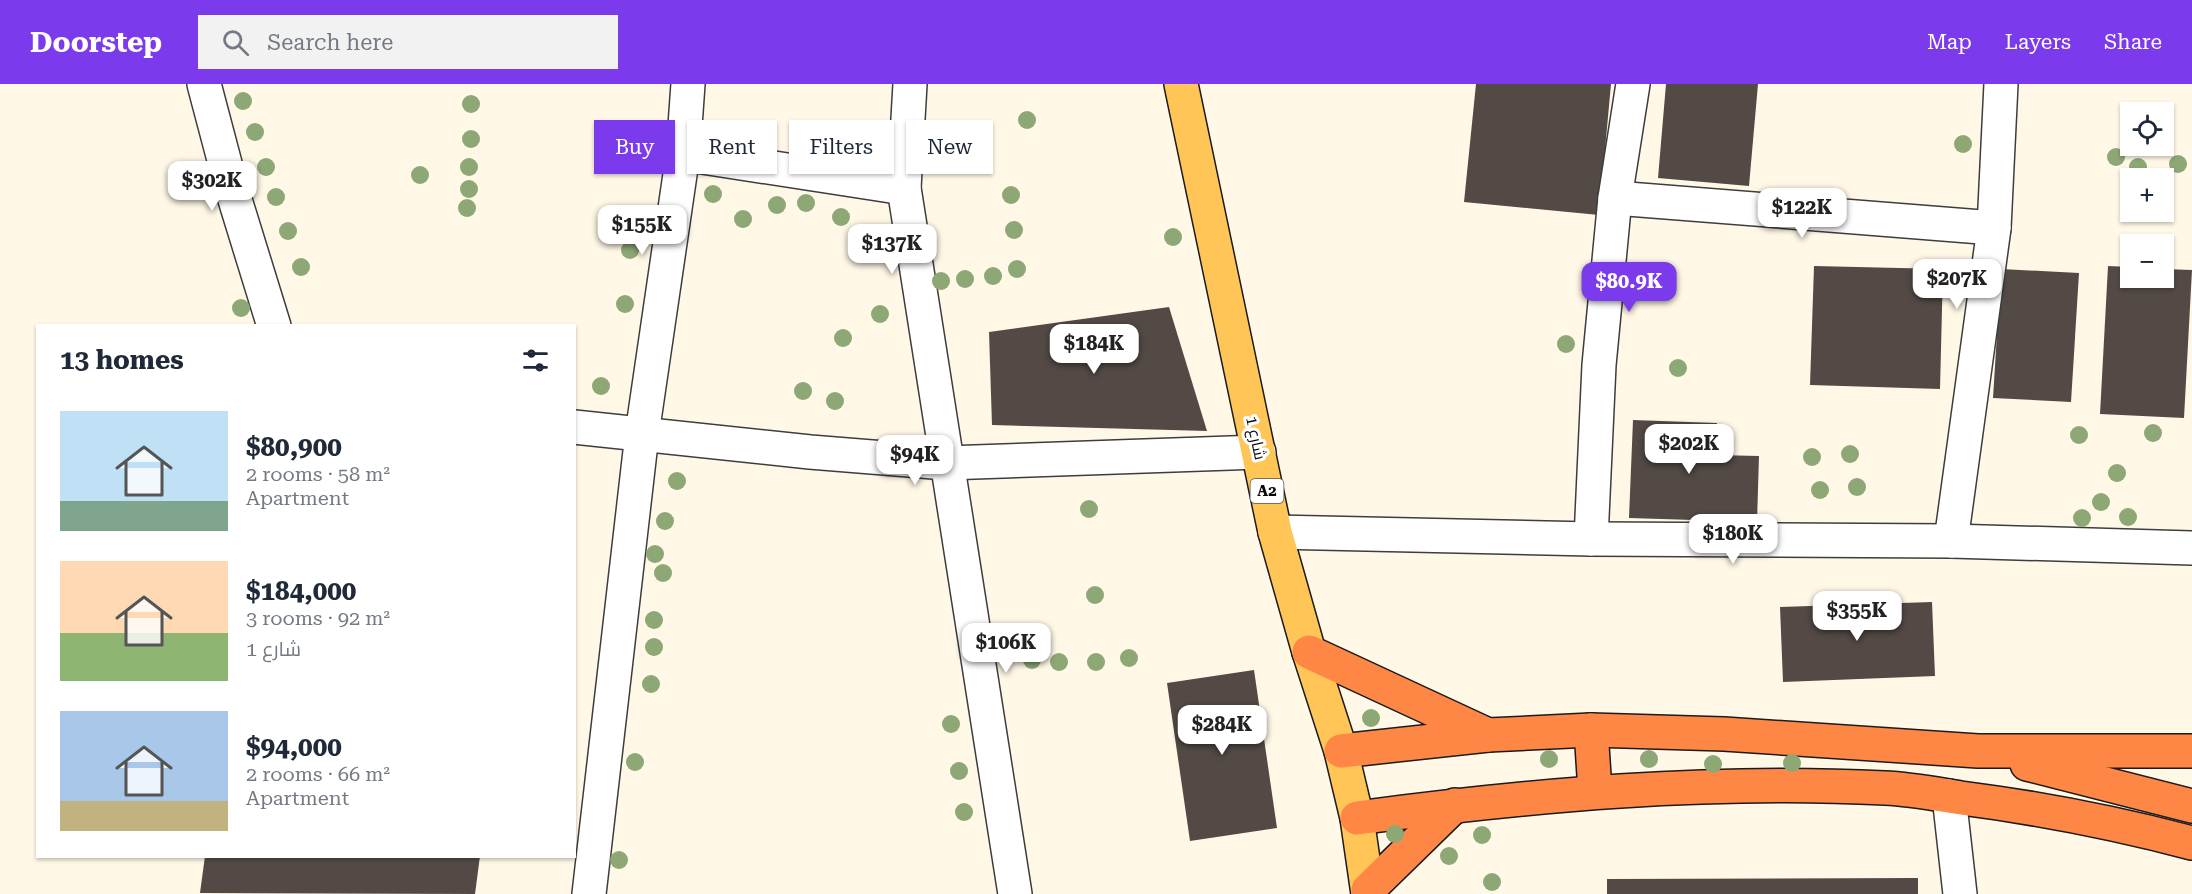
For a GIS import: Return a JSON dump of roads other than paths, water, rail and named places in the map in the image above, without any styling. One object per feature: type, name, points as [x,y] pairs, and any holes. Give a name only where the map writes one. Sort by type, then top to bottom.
[{"type":"highway","points":[[1309,652],[1488,735]]},
{"type":"highway","points":[[1591,730],[1595,791]]},
{"type":"highway","points":[[1341,751],[1488,735],[1591,730],[1724,734],[1978,751],[2192,751]]},
{"type":"highway","points":[[1978,751],[2192,806]]},
{"type":"highway","points":[[1357,819],[1455,805],[1595,791],[1762,785],[1887,788],[2034,807],[2192,843]]},
{"type":"highway","points":[[1368,892],[1455,805]]},
{"type":"main road","name":"شارع 1","points":[[1181,84],[1275,532],[1309,652],[1341,751],[1357,819],[1368,892]]},
{"type":"street","points":[[204,84],[232,190],[273,324]]},
{"type":"street","points":[[589,894],[642,434],[683,154],[688,84]]},
{"type":"street","points":[[910,84],[904,188],[1015,894]]},
{"type":"street","points":[[1591,538],[1599,365],[1615,198],[1633,84]]},
{"type":"street","points":[[1951,540],[1994,228],[2001,84]]},
{"type":"street","points":[[683,154],[904,188]]},
{"type":"street","points":[[1615,198],[1994,228]]},
{"type":"street","points":[[576,427],[810,453],[946,463],[1259,452]]},
{"type":"street","points":[[1275,532],[1591,538],[1951,540],[2192,548]]},
{"type":"street","points":[[1949,796],[1960,894]]}]
